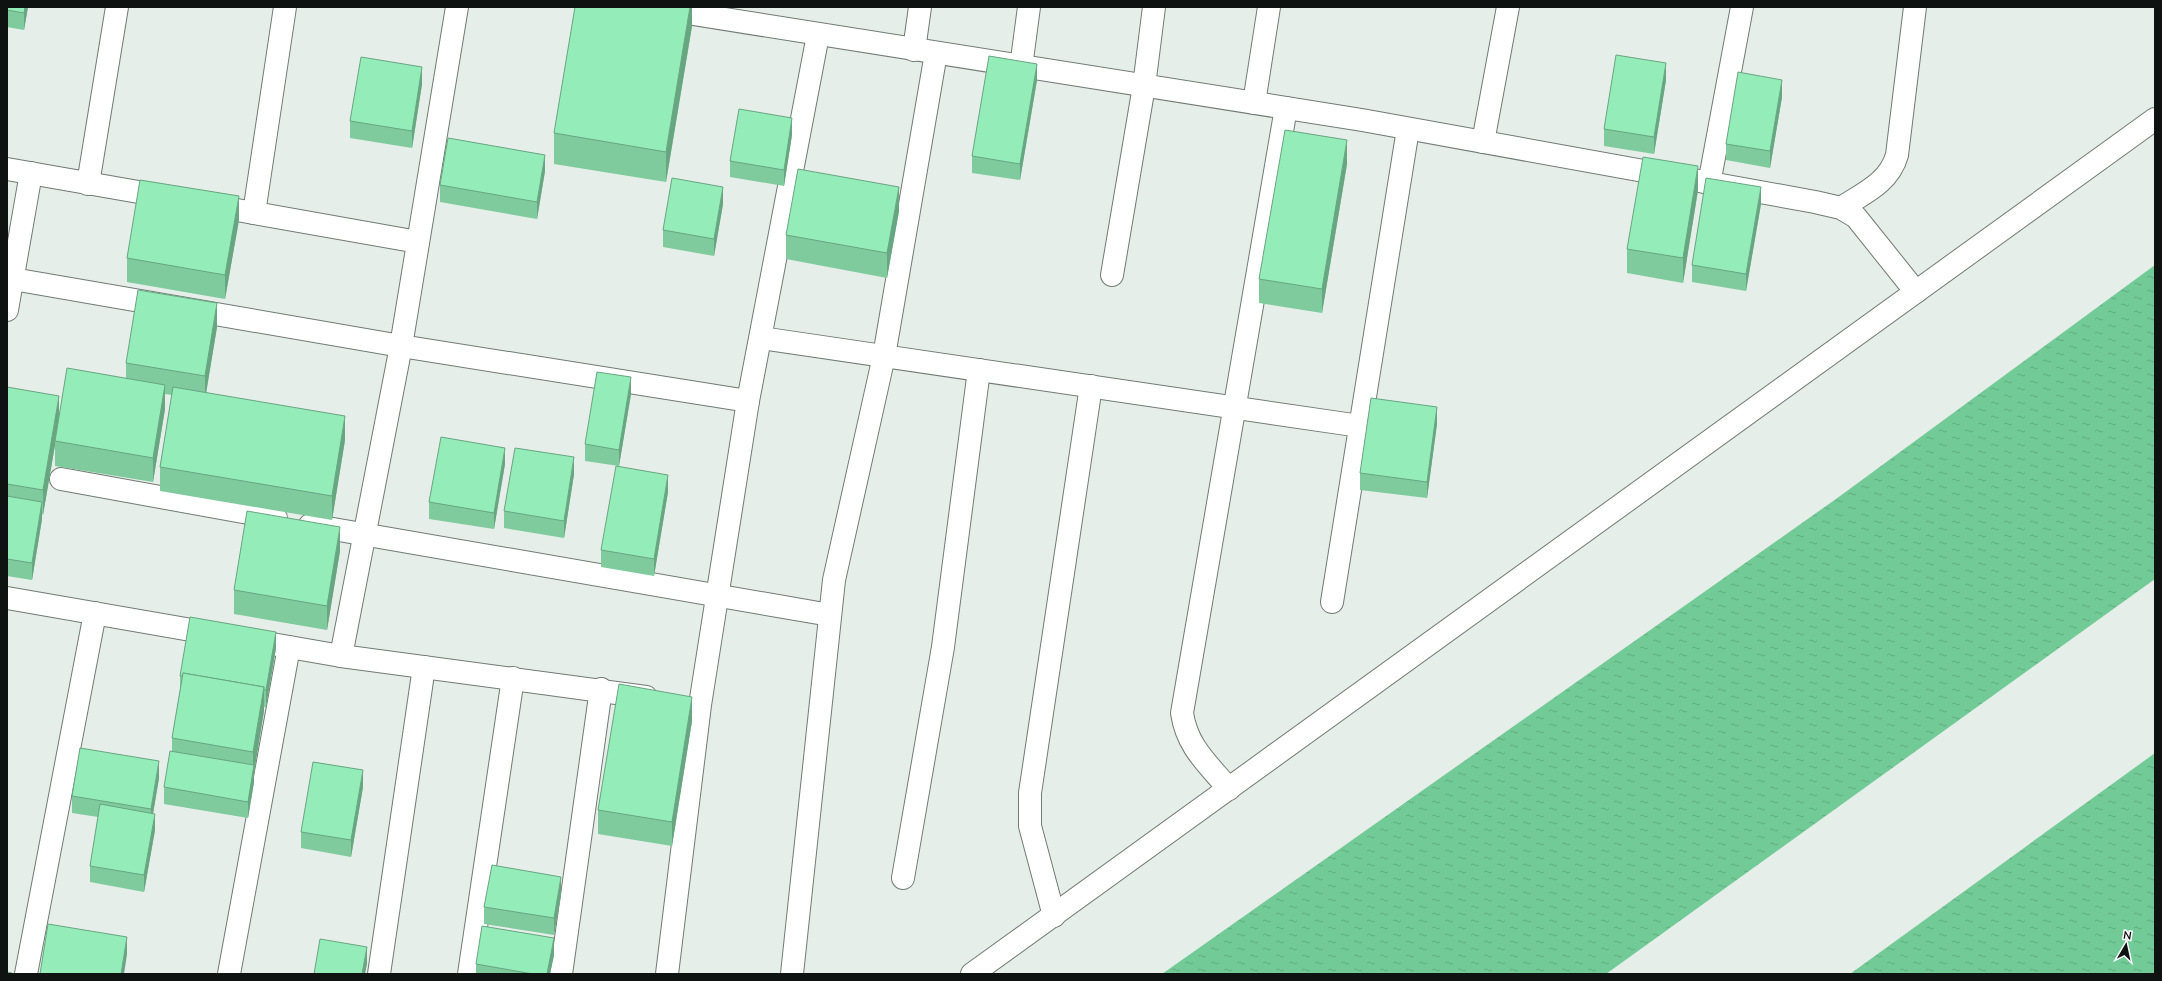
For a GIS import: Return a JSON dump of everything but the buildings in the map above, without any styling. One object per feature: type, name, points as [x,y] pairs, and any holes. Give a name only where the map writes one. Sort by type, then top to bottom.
[{"type":"street","points":[[88,184],[118,7]]},
{"type":"street","points":[[254,213],[285,7]]},
{"type":"street","points":[[341,656],[401,346],[457,7]]},
{"type":"street","points":[[649,7],[696,12],[818,35],[1286,108],[1815,202],[1841,208],[1856,217],[1916,292]]},
{"type":"street","points":[[914,50],[920,7]]},
{"type":"street","points":[[1021,67],[1030,7]]},
{"type":"street","points":[[1112,275],[1144,86],[1154,7]]},
{"type":"street","points":[[1254,103],[1269,7]]},
{"type":"street","points":[[1483,142],[1508,7]]},
{"type":"street","points":[[1709,184],[1742,7]]},
{"type":"street","points":[[1841,208],[1886,178],[1893,168],[1897,156],[1915,7]]},
{"type":"street","points":[[667,974],[700,705],[748,401],[818,35]]},
{"type":"street","points":[[792,974],[834,580],[884,356],[936,53]]},
{"type":"street","points":[[1229,789],[1190,742],[1184,729],[1182,713],[1286,108]]},
{"type":"street","points":[[972,974],[2155,119]]},
{"type":"street","points":[[1332,602],[1408,129]]},
{"type":"street","points":[[7,169],[418,242]]},
{"type":"street","points":[[7,310],[10,278],[31,174]]},
{"type":"street","points":[[10,278],[401,346],[748,401]]},
{"type":"street","points":[[761,338],[1360,426]]},
{"type":"street","points":[[903,878],[943,647],[979,370]]},
{"type":"street","points":[[1054,916],[1030,826],[1030,793],[1091,386]]},
{"type":"street","points":[[61,479],[364,535],[830,615]]},
{"type":"street","points":[[7,598],[341,656],[601,689],[700,705]]},
{"type":"street","points":[[26,974],[95,613]]},
{"type":"street","points":[[229,974],[289,647]]},
{"type":"street","points":[[378,974],[424,667]]},
{"type":"street","points":[[469,974],[513,678]]},
{"type":"street","points":[[561,974],[601,689]]},
{"type":"water","points":[[2155,265],[2155,579],[1606,974],[1162,974],[1836,499]]},
{"type":"water","points":[[2155,753],[2155,974],[1850,974]]}]
